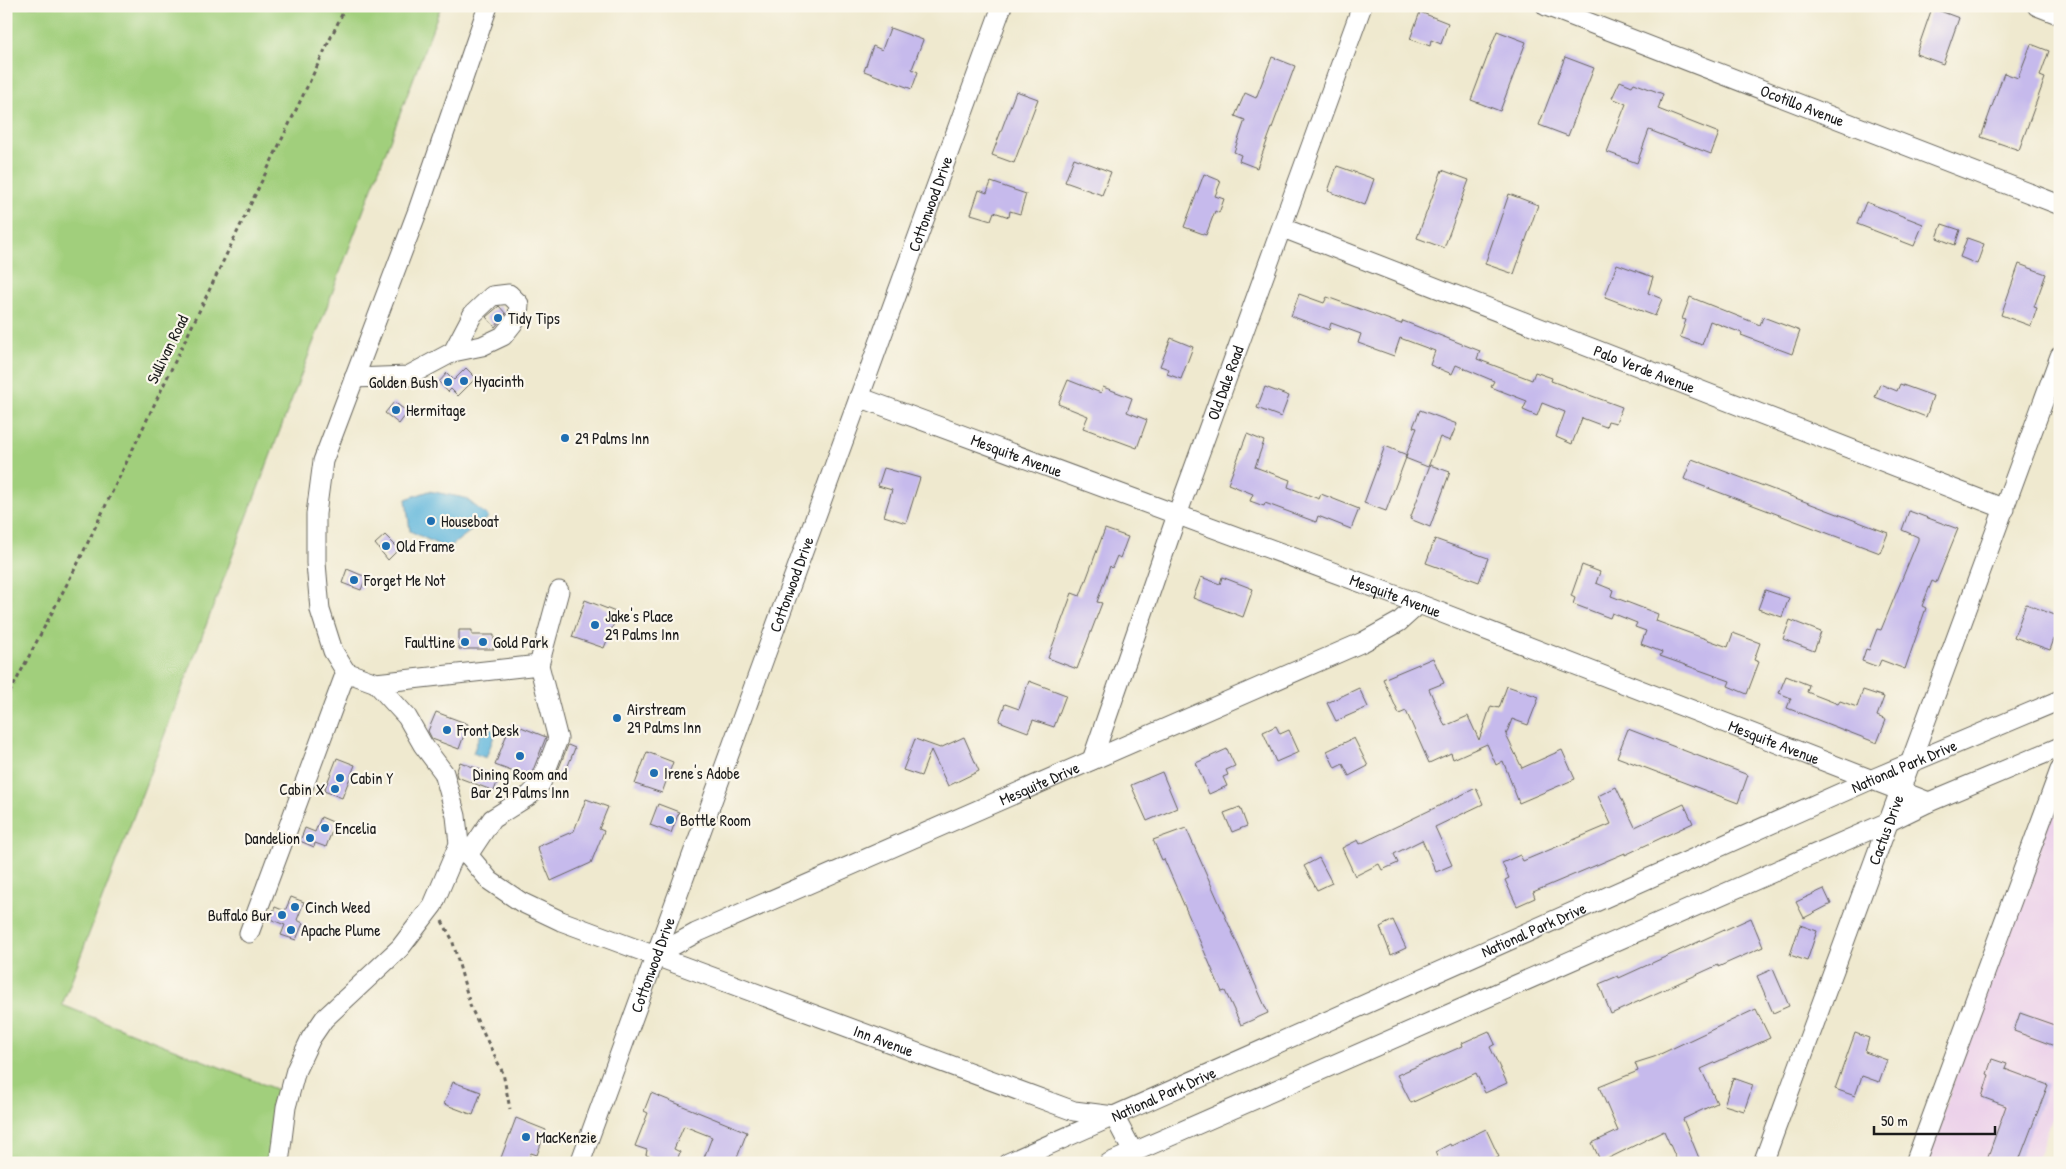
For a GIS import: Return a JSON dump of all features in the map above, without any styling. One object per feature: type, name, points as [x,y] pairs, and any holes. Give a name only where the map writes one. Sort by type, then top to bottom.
[{"type":"street","points":[[488,6],[418,210],[323,461],[316,514],[316,562],[320,610],[333,651],[346,672],[376,683],[539,665]]},
{"type":"street","name":"Cottonwood Drive","points":[[580,1163],[1002,6]]},
{"type":"street","name":"Old Dale Road","points":[[1092,760],[1177,515],[1283,228],[1362,6]]},
{"type":"street","name":"Ocotillo Avenue","points":[[1546,6],[2060,205]]},
{"type":"street","points":[[2037,6],[2060,15]]},
{"type":"street","name":"Palo Verde Avenue","points":[[1283,228],[2005,509]]},
{"type":"street","points":[[354,378],[408,376],[453,352]]},
{"type":"street","name":"Cactus Drive","points":[[1763,1163],[2060,356]]},
{"type":"street","name":"Mesquite Avenue","points":[[859,397],[1419,604],[1929,802]]},
{"type":"street","points":[[279,1163],[286,1107],[296,1070],[311,1038],[324,1018],[400,948],[433,905],[464,850],[492,819],[530,795],[541,783],[558,739],[539,665],[559,591]]},
{"type":"street","name":"Mesquite Drive","points":[[656,955],[696,932],[1363,642],[1399,622],[1419,604]]},
{"type":"street","points":[[249,933],[346,672]]},
{"type":"street","points":[[376,683],[407,717],[423,745],[444,773],[464,850]]},
{"type":"street","name":"National Park Drive","points":[[1008,1163],[1870,780],[2060,700]]},
{"type":"street","points":[[1109,1163],[1888,822],[1929,802],[2060,747]]},
{"type":"street","points":[[1915,1163],[2060,770]]},
{"type":"street","name":"Inn Avenue","points":[[464,850],[490,881],[521,902],[561,921],[1074,1111],[1114,1116]]},
{"type":"street","points":[[1114,1116],[1133,1152]]},
{"type":"path","name":"Sullivan Road","points":[[6,700],[78,564],[346,6]]},
{"type":"path","points":[[433,905],[452,939],[471,1008],[503,1073],[510,1109]]},
{"type":"shaded area","points":[[2060,790],[2060,1097],[2036,1163],[1924,1163]]},
{"type":"green space","points":[[6,6],[441,6],[62,1005],[278,1090],[276,1163],[6,1163]]},
{"type":"water","points":[[429,491],[465,498],[489,517],[447,549],[410,531],[406,499]]},
{"type":"water","points":[[483,726],[496,731],[486,758],[473,753]]},
{"type":"building","points":[[1932,8],[1959,18],[1943,64],[1916,54]]},
{"type":"building","points":[[1420,12],[1448,23],[1441,44],[1431,40],[1430,46],[1410,39]]},
{"type":"building","points":[[890,28],[923,40],[912,69],[918,72],[912,89],[864,71],[873,46],[882,50]]},
{"type":"building","points":[[1497,31],[1526,42],[1500,111],[1471,100]]},
{"type":"building","points":[[2031,44],[2049,51],[2040,76],[2045,78],[2019,150],[1981,137],[2004,73],[2018,78]]},
{"type":"building","points":[[1272,57],[1295,66],[1257,168],[1239,161],[1241,155],[1234,152],[1245,120],[1235,116],[1245,93],[1256,98]]},
{"type":"building","points":[[1565,57],[1594,68],[1568,136],[1539,125]]},
{"type":"building","points":[[1620,81],[1632,86],[1634,83],[1663,94],[1658,109],[1719,133],[1711,154],[1649,130],[1637,163],[1607,152],[1626,104],[1612,98]]},
{"type":"building","points":[[1016,91],[1038,99],[1014,163],[992,155]]},
{"type":"building","points":[[1074,158],[1111,172],[1102,195],[1065,182]]},
{"type":"building","points":[[1337,166],[1374,179],[1365,205],[1328,191]]},
{"type":"building","points":[[1442,170],[1469,180],[1444,248],[1417,238]]},
{"type":"building","points":[[1204,174],[1221,181],[1215,196],[1224,199],[1219,213],[1215,211],[1206,235],[1184,227]]},
{"type":"building","points":[[991,182],[1026,194],[1020,214],[1010,211],[1009,217],[994,212],[991,220],[971,214],[979,190],[987,193]]},
{"type":"building","points":[[1509,194],[1538,205],[1514,274],[1485,264]]},
{"type":"building","points":[[1866,202],[1923,224],[1914,246],[1857,224]]},
{"type":"building","points":[[1942,224],[1960,230],[1955,245],[1937,238]]},
{"type":"building","points":[[1967,238],[1984,244],[1977,264],[1960,257]]},
{"type":"building","points":[[1617,264],[1653,277],[1648,293],[1662,299],[1655,316],[1605,297]]},
{"type":"building","points":[[2019,264],[2046,274],[2034,307],[2037,308],[2031,326],[2001,315]]},
{"type":"building","points":[[1299,294],[1324,303],[1327,297],[1401,324],[1403,321],[1480,351],[1477,359],[1532,380],[1535,372],[1552,378],[1551,381],[1622,407],[1616,423],[1608,421],[1606,427],[1582,418],[1572,444],[1556,437],[1565,412],[1542,403],[1537,416],[1523,410],[1527,401],[1491,387],[1494,381],[1456,365],[1452,374],[1430,365],[1435,351],[1400,338],[1394,356],[1358,343],[1361,334],[1331,323],[1329,330],[1291,316]]},
{"type":"building","points":[[1690,297],[1760,325],[1763,317],[1800,331],[1792,354],[1710,321],[1702,345],[1680,337],[1686,320],[1682,319]]},
{"type":"building","points":[[499,306],[506,314],[495,327],[486,317]]},
{"type":"building","points":[[1171,338],[1193,347],[1181,379],[1167,374],[1169,369],[1160,366]]},
{"type":"building","name":"Hyacinth","points":[[466,368],[476,378],[458,396],[451,389],[448,392],[439,382],[447,373],[454,380]]},
{"type":"building","points":[[1068,380],[1101,393],[1103,387],[1132,398],[1127,412],[1147,420],[1137,448],[1083,428],[1088,416],[1058,404]]},
{"type":"building","points":[[1880,384],[1897,391],[1900,384],[1933,396],[1926,417],[1875,397]]},
{"type":"building","points":[[1265,387],[1289,396],[1281,417],[1257,408]]},
{"type":"building","name":"Hermitage","points":[[394,402],[408,412],[399,424],[385,413]]},
{"type":"building","points":[[1420,410],[1457,424],[1450,441],[1440,437],[1428,467],[1405,458],[1417,428],[1413,427]]},
{"type":"building","points":[[1247,434],[1264,441],[1255,467],[1290,480],[1288,487],[1319,499],[1321,494],[1359,509],[1351,529],[1318,516],[1316,522],[1265,503],[1264,506],[1250,501],[1253,494],[1228,484]]},
{"type":"building","points":[[1385,446],[1407,455],[1386,511],[1364,503]]},
{"type":"building","points":[[1692,459],[1888,533],[1880,553],[1684,479]]},
{"type":"building","points":[[1430,465],[1450,472],[1430,527],[1410,519]]},
{"type":"building","points":[[884,468],[920,478],[906,523],[884,516],[892,490],[878,486]]},
{"type":"building","points":[[1909,511],[1958,529],[1936,583],[1932,581],[1922,606],[1926,608],[1905,669],[1881,660],[1878,667],[1862,661],[1866,649],[1869,650],[1877,629],[1881,630],[1918,540],[1918,537],[1902,530]]},
{"type":"building","points":[[1105,529],[1128,537],[1120,558],[1117,556],[1112,568],[1110,566],[1097,602],[1102,603],[1077,669],[1048,658],[1072,593],[1080,596]]},
{"type":"building","name":"Old Frame","points":[[385,535],[399,549],[388,560],[375,544]]},
{"type":"building","points":[[1435,539],[1488,558],[1479,582],[1426,563]]},
{"type":"building","points":[[1582,565],[1600,572],[1596,583],[1613,590],[1611,596],[1658,614],[1656,621],[1728,647],[1733,633],[1760,643],[1754,660],[1759,662],[1747,694],[1728,686],[1730,681],[1660,656],[1662,652],[1641,644],[1646,631],[1635,627],[1637,623],[1612,613],[1610,618],[1573,604],[1575,598],[1571,596]]},
{"type":"building","name":"Forget Me Not","points":[[347,569],[366,577],[361,590],[342,583]]},
{"type":"building","points":[[1201,577],[1220,584],[1222,577],[1253,589],[1243,617],[1193,598]]},
{"type":"building","points":[[1765,590],[1789,598],[1782,617],[1758,609]]},
{"type":"building","name":"Jake's Place 29 Palms Inn","points":[[585,600],[618,613],[604,648],[572,637]]},
{"type":"building","points":[[2026,604],[2060,617],[2060,641],[2054,639],[2050,650],[2014,637]]},
{"type":"building","points":[[1790,620],[1821,632],[1814,651],[1783,639]]},
{"type":"building","points":[[459,630],[472,630],[472,635],[494,635],[494,649],[459,649]]},
{"type":"building","points":[[1433,658],[1444,683],[1429,689],[1445,726],[1468,716],[1479,740],[1491,706],[1499,708],[1507,686],[1539,697],[1528,725],[1512,719],[1506,735],[1522,768],[1562,750],[1575,779],[1519,803],[1503,761],[1496,765],[1487,744],[1453,759],[1451,753],[1429,763],[1406,711],[1399,714],[1383,679]]},
{"type":"building","points":[[1786,676],[1809,685],[1807,692],[1838,704],[1840,701],[1857,707],[1863,690],[1884,697],[1877,716],[1886,720],[1877,743],[1787,708],[1791,698],[1779,693]]},
{"type":"building","points":[[1029,681],[1066,695],[1054,727],[1033,720],[1028,732],[999,721],[1005,704],[1019,709]]},
{"type":"building","points":[[1359,688],[1368,707],[1336,721],[1327,703]]},
{"type":"building","name":"Front Desk","points":[[436,712],[468,724],[459,749],[432,739],[428,731]]},
{"type":"building","name":"Dining Room and Bar 29 Palms Inn","points":[[511,723],[546,737],[530,778],[495,765]]},
{"type":"building","points":[[1276,726],[1280,734],[1289,730],[1299,752],[1276,762],[1263,732]]},
{"type":"building","points":[[1628,729],[1748,775],[1738,803],[1617,757]]},
{"type":"building","points":[[964,737],[979,771],[948,786],[931,750],[921,776],[903,770],[915,739],[940,748]]},
{"type":"building","points":[[1354,738],[1368,766],[1349,776],[1343,764],[1335,768],[1327,751]]},
{"type":"building","points":[[568,745],[575,748],[562,781],[555,778]]},
{"type":"building","points":[[1227,749],[1235,766],[1226,770],[1228,775],[1223,777],[1227,786],[1209,794],[1196,763]]},
{"type":"building","name":"Irene's Adobe","points":[[647,752],[673,762],[662,793],[635,784]]},
{"type":"building","points":[[337,758],[355,765],[342,798],[324,791]]},
{"type":"building","points":[[460,762],[499,777],[494,791],[457,777],[456,773]]},
{"type":"building","points":[[1162,772],[1177,808],[1147,821],[1131,785]]},
{"type":"building","points":[[1616,787],[1635,827],[1684,804],[1693,823],[1625,855],[1625,853],[1533,892],[1535,898],[1517,906],[1505,880],[1509,878],[1502,863],[1520,855],[1523,861],[1611,824],[1598,796]]},
{"type":"building","points":[[1476,788],[1483,804],[1435,827],[1452,865],[1436,872],[1422,840],[1394,854],[1398,863],[1382,870],[1379,864],[1355,876],[1342,848],[1358,840],[1360,844]]},
{"type":"building","points":[[586,799],[608,807],[599,829],[604,831],[591,863],[551,881],[537,847],[574,831]]},
{"type":"building","points":[[658,804],[679,812],[671,833],[650,825]]},
{"type":"building","points":[[1240,807],[1247,826],[1232,832],[1224,813]]},
{"type":"building","name":"Encelia","points":[[321,817],[335,823],[326,847],[315,843],[314,847],[300,841],[305,828],[315,832]]},
{"type":"building","points":[[1186,828],[1268,1013],[1241,1025],[1225,991],[1222,992],[1164,859],[1162,860],[1153,840]]},
{"type":"building","points":[[1319,858],[1332,883],[1317,890],[1304,866]]},
{"type":"building","points":[[1824,889],[1831,904],[1804,918],[1796,902]]},
{"type":"building","points":[[291,897],[304,902],[297,920],[303,923],[296,940],[281,935],[285,925],[270,919],[275,907],[285,911]]},
{"type":"building","points":[[1751,918],[1763,947],[1718,967],[1718,965],[1611,1014],[1599,984],[1618,976],[1619,978]]},
{"type":"building","points":[[1393,920],[1406,948],[1391,955],[1380,927]]},
{"type":"building","points":[[1800,925],[1817,931],[1807,961],[1790,955]]},
{"type":"building","points":[[1773,969],[1789,1006],[1773,1013],[1757,976]]},
{"type":"building","points":[[1756,1009],[1770,1038],[1701,1069],[1717,1103],[1683,1119],[1701,1163],[1678,1163],[1664,1131],[1601,1162],[1592,1143],[1618,1131],[1599,1087],[1638,1071],[1635,1063],[1654,1057]]},
{"type":"building","points":[[2020,1013],[2060,1027],[2060,1048],[2014,1031]]},
{"type":"building","points":[[1489,1031],[1495,1044],[1490,1047],[1507,1083],[1485,1093],[1476,1073],[1411,1103],[1397,1075],[1463,1046],[1462,1043]]},
{"type":"building","points":[[1855,1033],[1869,1038],[1865,1052],[1887,1060],[1879,1082],[1862,1076],[1855,1096],[1835,1089]]},
{"type":"building","points":[[1992,1059],[2007,1064],[2005,1069],[2048,1085],[2018,1163],[1997,1163],[1987,1159],[2006,1106],[1982,1097]]},
{"type":"building","points":[[1733,1078],[1753,1085],[1744,1111],[1724,1105]]},
{"type":"building","points":[[453,1082],[481,1092],[473,1115],[444,1104]]},
{"type":"building","points":[[651,1093],[747,1132],[735,1163],[702,1163],[712,1137],[684,1126],[674,1149],[680,1152],[676,1163],[666,1163],[646,1155],[647,1150],[635,1146],[648,1113],[644,1111]]},
{"type":"building","name":"MacKenzie","points":[[516,1118],[546,1130],[537,1155],[531,1153],[527,1163],[499,1163]]},
{"type":"building","points":[[1486,1129],[1499,1157],[1487,1163],[1440,1163],[1435,1152]]},
{"type":"place","name":"Tidy Tips","points":[[498,318]]},
{"type":"place","name":"Hyacinth","points":[[464,381]]},
{"type":"place","name":"Golden Bush","points":[[448,382]]},
{"type":"place","name":"Hermitage","points":[[396,410]]},
{"type":"place","name":"29 Palms Inn","points":[[565,438]]},
{"type":"place","name":"Houseboat","points":[[431,521]]},
{"type":"place","name":"Old Frame","points":[[386,546]]},
{"type":"place","name":"Forget Me Not","points":[[354,580]]},
{"type":"place","name":"Jake's Place 29 Palms Inn","points":[[595,625]]},
{"type":"place","name":"Faultline","points":[[465,642]]},
{"type":"place","name":"Gold Park","points":[[483,642]]},
{"type":"place","name":"Airstream 29 Palms Inn","points":[[617,718]]},
{"type":"place","name":"Front Desk","points":[[447,730]]},
{"type":"place","name":"Dining Room and Bar 29 Palms Inn","points":[[520,756]]},
{"type":"place","name":"Irene's Adobe","points":[[654,773]]},
{"type":"place","name":"Cabin Y","points":[[340,778]]},
{"type":"place","name":"Cabin X","points":[[335,789]]},
{"type":"place","name":"Bottle Room","points":[[670,820]]},
{"type":"place","name":"Encelia","points":[[325,828]]},
{"type":"place","name":"Dandelion","points":[[310,838]]},
{"type":"place","name":"Cinch Weed","points":[[295,907]]},
{"type":"place","name":"Buffalo Bur","points":[[282,915]]},
{"type":"place","name":"Apache Plume","points":[[291,930]]},
{"type":"place","name":"MacKenzie","points":[[526,1137]]}]
